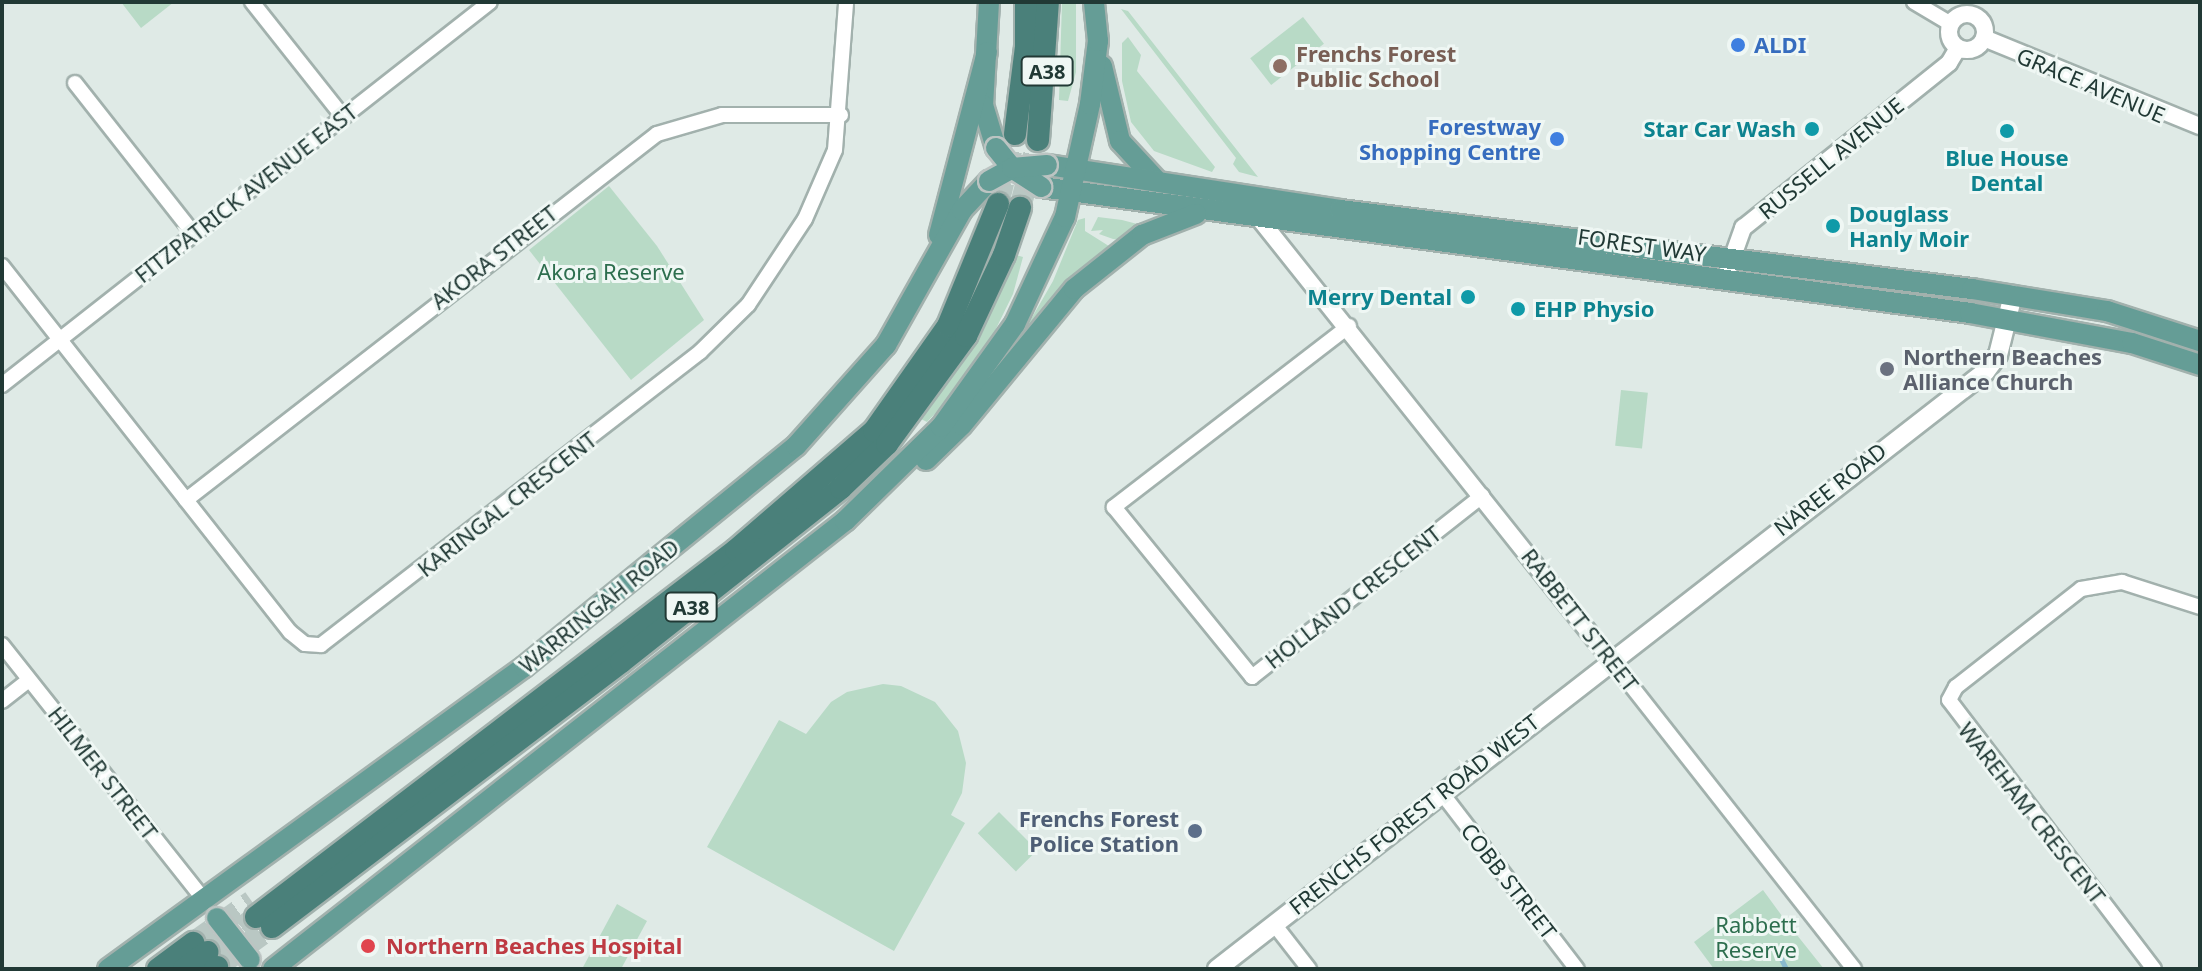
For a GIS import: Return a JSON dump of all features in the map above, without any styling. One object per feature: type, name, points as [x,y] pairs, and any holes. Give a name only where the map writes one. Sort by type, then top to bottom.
[{"type":"highway","name":"A38","points":[[1015,134],[1026,47],[1026,2]]},
{"type":"highway","name":"A38","points":[[1038,140],[1048,2]]},
{"type":"highway","name":"WARRINGAH ROAD","points":[[1009,206],[1004,255],[966,336],[887,444],[841,488],[621,662],[260,915],[368,829],[736,550],[874,431],[948,326],[1009,206]]},
{"type":"highway","points":[[158,969],[208,958]]},
{"type":"highway","points":[[184,969],[208,958]]},
{"type":"main road","name":"A38","points":[[929,274],[987,52],[989,2]]},
{"type":"main road","name":"A38","points":[[273,969],[845,521],[919,451],[985,372],[1038,283],[1072,194],[1078,169],[1098,41],[1094,2]]},
{"type":"main road","points":[[1098,41],[1108,105],[1120,141],[1157,181]]},
{"type":"main road","points":[[987,52],[983,105],[996,148],[1012,168],[1041,187],[1072,194]]},
{"type":"main road","name":"WARRINGAH ROAD","points":[[108,969],[524,667],[796,446],[872,363],[929,274],[962,210],[989,181],[1012,168],[1047,165],[1078,169]]},
{"type":"main road","name":"FOREST WAY","points":[[1078,169],[1449,225],[1730,255],[2013,295],[2107,311],[2200,341]]},
{"type":"main road","name":"FOREST WAY","points":[[1072,194],[2009,319],[2132,343],[2200,365]]},
{"type":"main road","points":[[845,521],[946,442],[1051,313],[1087,278],[1142,235],[1204,211]]},
{"type":"main road","name":"NAREE ROAD","points":[[1611,660],[1985,372],[1998,355],[2013,295]]},
{"type":"main road","name":"FRENCHS FOREST ROAD WEST","points":[[1217,969],[1611,660]]},
{"type":"main road","points":[[204,900],[254,964]]},
{"type":"street","points":[[252,2],[343,117]]},
{"type":"street","name":"FITZPATRICK AVENUE EAST","points":[[2,385],[490,2]]},
{"type":"street","name":"KARINGAL CRESCENT","points":[[2,266],[298,640],[314,646],[329,642],[733,322],[805,219],[828,172],[841,115],[846,2]]},
{"type":"street","points":[[1914,2],[1951,24]]},
{"type":"street","points":[[1972,14],[1982,21],[1984,38],[1974,49],[1958,48],[1949,34],[1951,24],[1972,14]]},
{"type":"street","name":"GRACE AVENUE","points":[[1984,38],[2200,126]]},
{"type":"street","name":"RUSSELL AVENUE","points":[[1726,281],[1730,255],[1743,228],[1949,63],[1958,48]]},
{"type":"street","points":[[75,83],[193,233]]},
{"type":"street","name":"AKORA STREET","points":[[186,500],[657,134],[722,115],[841,115]]},
{"type":"street","name":"RABBETT STREET","points":[[1258,217],[1349,326],[1854,969]]},
{"type":"street","name":"HOLLAND CRESCENT","points":[[1349,326],[1114,507],[1252,677],[1482,496]]},
{"type":"street","name":"WAREHAM CRESCENT","points":[[2154,969],[1949,700],[1956,687],[2081,589],[2122,582],[2200,607]]},
{"type":"street","name":"HILMER STREET","points":[[2,645],[204,900]]},
{"type":"street","points":[[2,701],[29,680]]},
{"type":"street","name":"COBB STREET","points":[[1441,792],[1577,969]]},
{"type":"street","points":[[1274,924],[1309,969]]},
{"type":"green space","points":[[121,2],[174,2],[141,28]]},
{"type":"green space","points":[[1062,2],[1076,2],[1076,72],[1068,101],[1059,100]]},
{"type":"green space","points":[[1121,9],[1128,11],[1258,177],[1239,172],[1233,164],[1236,158]]},
{"type":"green space","points":[[1303,17],[1324,44],[1271,85],[1250,58]]},
{"type":"green space","points":[[1128,37],[1141,55],[1137,71],[1215,167],[1212,172],[1154,151],[1131,122],[1122,81],[1122,43]]},
{"type":"green space","name":"Akora Reserve","points":[[609,186],[657,246],[704,320],[631,380],[529,250]]},
{"type":"green space","points":[[1098,217],[1141,225],[1122,240],[1113,239],[1099,234],[1103,230],[1091,231]]},
{"type":"green space","points":[[1085,218],[1085,231],[1112,248],[1015,347],[1053,281],[1078,220]]},
{"type":"green space","points":[[1016,255],[1023,257],[1013,294],[988,345],[947,401],[927,422],[921,419],[980,331]]},
{"type":"green space","points":[[1621,390],[1648,393],[1642,449],[1615,446]]},
{"type":"green space","points":[[883,684],[901,686],[935,702],[958,731],[966,763],[962,793],[951,815],[965,823],[894,951],[707,847],[779,720],[806,734],[831,702],[847,692]]},
{"type":"green space","points":[[999,812],[1037,850],[1016,871],[978,833]]},
{"type":"green space","name":"Rabbett Reserve","points":[[1763,890],[1824,969],[1714,969],[1694,942]]},
{"type":"green space","points":[[617,904],[647,921],[621,969],[582,969]]},
{"type":"waterway","points":[[1778,953],[1786,969]]},
{"type":"tunnel","points":[[998,204],[1015,134]]},
{"type":"tunnel","points":[[1020,208],[1038,140]]},
{"type":"tunnel","points":[[193,943],[252,901]]},
{"type":"tunnel","points":[[215,947],[256,917]]},
{"type":"tunnel","points":[[217,967],[272,927]]},
{"type":"place","name":"ALDI","points":[[1738,45]]},
{"type":"place","name":"Frenchs Forest Public School","points":[[1280,66]]},
{"type":"place","name":"Star Car Wash","points":[[1812,129]]},
{"type":"place","name":"Blue House Dental","points":[[2007,131]]},
{"type":"place","name":"Forestway Shopping Centre","points":[[1557,139]]},
{"type":"place","name":"Douglass Hanly Moir","points":[[1833,226]]},
{"type":"place","name":"Merry Dental","points":[[1468,297]]},
{"type":"place","name":"EHP Physio","points":[[1518,309]]},
{"type":"place","name":"Northern Beaches Alliance Church","points":[[1887,369]]},
{"type":"place","name":"Frenchs Forest Police Station","points":[[1195,831]]},
{"type":"place","name":"Northern Beaches Hospital","points":[[368,946]]}]
